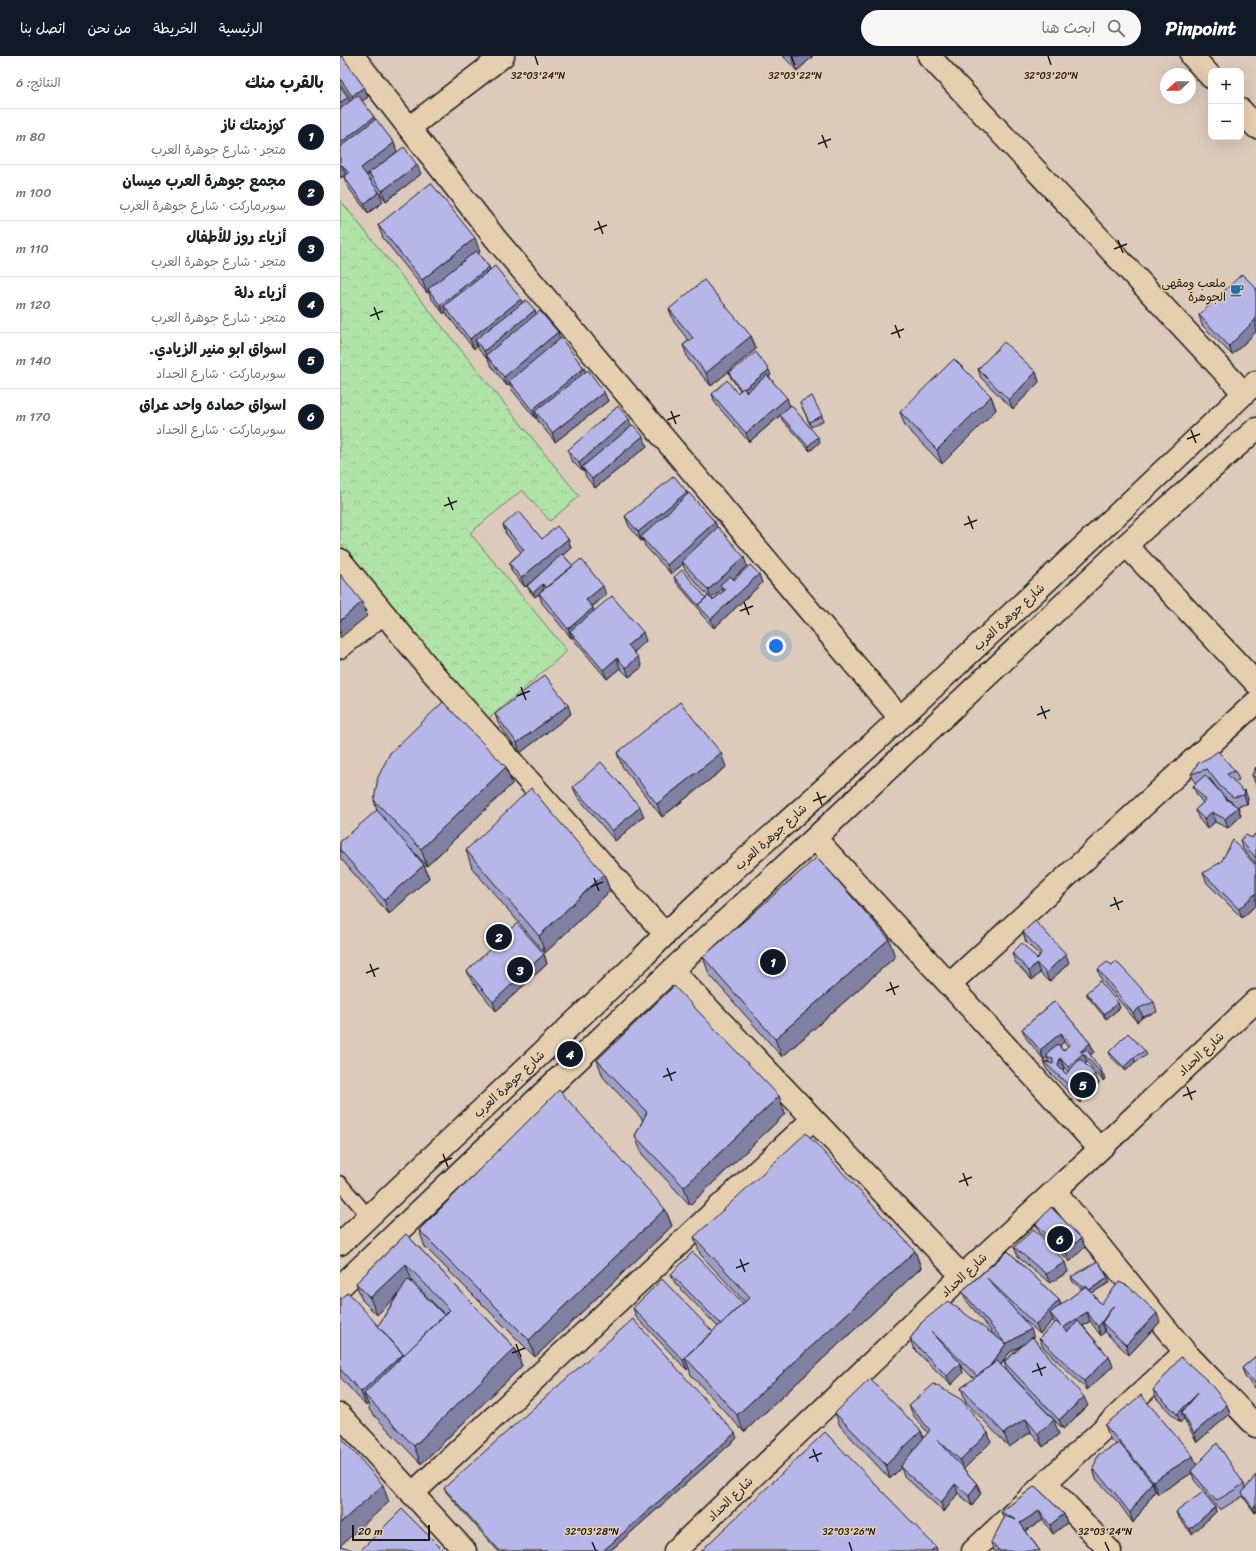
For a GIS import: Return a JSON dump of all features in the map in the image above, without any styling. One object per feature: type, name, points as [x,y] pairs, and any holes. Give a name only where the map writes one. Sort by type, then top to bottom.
[{"type":"street","points":[[353,56],[495,238],[900,718]]},
{"type":"street","points":[[410,128],[503,56]]},
{"type":"street","points":[[928,56],[1250,388]]},
{"type":"street","points":[[1192,56],[1208,74]]},
{"type":"street","points":[[1244,113],[1256,127]]},
{"type":"street","name":"شارع جوهرة العرب","points":[[340,1244],[642,958],[665,934],[900,718],[1098,533],[1250,388]]},
{"type":"street","points":[[340,1287],[672,970],[815,838],[1126,545],[1256,429]]},
{"type":"street","points":[[1126,545],[1256,683]]},
{"type":"street","points":[[340,560],[432,672],[665,934]]},
{"type":"street","points":[[340,647],[383,613]]},
{"type":"street","points":[[950,984],[1256,702]]},
{"type":"street","points":[[815,838],[1100,1149]]},
{"type":"street","points":[[672,970],[962,1276]]},
{"type":"street","name":"شارع الحداد","points":[[675,1551],[962,1276],[1100,1149],[1256,1001]]},
{"type":"street","points":[[412,1494],[813,1120]]},
{"type":"street","points":[[1055,1191],[1185,1352],[1256,1426]]},
{"type":"street","points":[[973,1551],[1185,1352]]},
{"type":"street","points":[[340,1415],[465,1551]]},
{"type":"street","points":[[1046,1482],[1110,1551]]},
{"type":"lane","points":[[340,1183],[369,1217]]},
{"type":"green space","points":[[340,200],[579,496],[550,521],[522,490],[470,533],[567,651],[486,721],[340,543]]},
{"type":"building","points":[[340,56],[342,56],[364,87],[352,96],[340,78]]},
{"type":"building","points":[[340,86],[348,97],[340,103]]},
{"type":"building","points":[[358,95],[374,117],[340,143],[340,109]]},
{"type":"building","points":[[376,119],[394,143],[361,168],[379,192],[364,204],[344,177],[349,173],[342,165],[340,166],[340,147]]},
{"type":"building","points":[[404,147],[417,165],[382,191],[369,173]]},
{"type":"building","points":[[431,183],[475,238],[422,280],[378,225]]},
{"type":"building","points":[[476,251],[489,267],[440,305],[428,289]]},
{"type":"building","points":[[495,266],[521,299],[470,339],[444,306]]},
{"type":"building","points":[[1242,274],[1256,288],[1256,319],[1229,346],[1199,315]]},
{"type":"building","points":[[704,280],[751,336],[706,373],[683,345],[693,338],[669,309]]},
{"type":"building","points":[[526,300],[535,310],[484,351],[475,340]]},
{"type":"building","points":[[540,311],[558,332],[504,377],[486,355]]},
{"type":"building","points":[[561,338],[584,368],[532,410],[509,381]]},
{"type":"building","points":[[1004,342],[1036,372],[1009,400],[978,369]]},
{"type":"building","points":[[756,352],[769,370],[741,390],[729,373]]},
{"type":"building","points":[[954,359],[991,396],[937,450],[900,412]]},
{"type":"building","points":[[588,370],[604,392],[552,433],[535,411]]},
{"type":"building","points":[[767,375],[787,398],[746,433],[712,394],[727,380],[737,393],[743,388],[747,392]]},
{"type":"building","points":[[812,396],[822,416],[809,422],[800,402]]},
{"type":"building","points":[[791,405],[818,437],[808,446],[780,415]]},
{"type":"building","points":[[618,406],[629,419],[579,463],[568,450]]},
{"type":"building","points":[[633,425],[643,436],[592,479],[582,467]]},
{"type":"building","points":[[674,476],[687,492],[638,532],[625,516]]},
{"type":"building","points":[[689,493],[715,522],[667,565],[641,537]]},
{"type":"building","points":[[519,511],[542,539],[557,526],[568,539],[521,578],[509,563],[524,550],[503,525]]},
{"type":"building","points":[[718,527],[744,557],[708,590],[682,561]]},
{"type":"building","points":[[562,554],[573,566],[546,588],[543,584],[533,593],[527,586]]},
{"type":"building","points":[[581,559],[603,586],[586,600],[593,608],[568,629],[539,593]]},
{"type":"building","points":[[750,565],[759,574],[711,619],[698,605],[708,596],[713,600],[725,590],[720,585],[730,576],[734,580]]},
{"type":"building","points":[[682,570],[706,598],[698,605],[674,577]]},
{"type":"building","points":[[340,574],[362,602],[340,621]]},
{"type":"building","points":[[612,596],[643,632],[628,645],[638,657],[626,668],[617,658],[603,670],[570,631]]},
{"type":"building","points":[[545,675],[568,705],[517,743],[495,714]]},
{"type":"building","points":[[443,702],[506,767],[421,849],[374,800],[378,777],[390,753]]},
{"type":"building","points":[[680,702],[721,753],[657,804],[617,753]]},
{"type":"building","points":[[1218,751],[1235,771],[1227,774],[1243,791],[1245,790],[1244,795],[1233,797],[1220,786],[1207,769],[1191,774],[1198,763]]},
{"type":"building","points":[[601,762],[640,807],[612,831],[573,787]]},
{"type":"building","points":[[1256,767],[1256,778],[1252,775]]},
{"type":"building","points":[[1205,775],[1226,799],[1238,807],[1225,819],[1212,812],[1204,819],[1195,810],[1206,800],[1193,786]]},
{"type":"building","points":[[531,788],[604,874],[539,936],[466,850]]},
{"type":"building","points":[[377,810],[424,865],[384,900],[340,850],[340,842]]},
{"type":"building","points":[[1256,833],[1256,858],[1240,840],[1246,835],[1252,838]]},
{"type":"building","points":[[1233,840],[1256,866],[1256,893],[1239,909],[1203,873],[1221,862]]},
{"type":"building","points":[[817,857],[889,939],[775,1039],[703,957]]},
{"type":"building","points":[[1035,921],[1066,954],[1046,973],[1036,963],[1029,971],[1012,953],[1022,943],[1037,959],[1039,957],[1041,952],[1023,932]]},
{"type":"building","points":[[517,923],[544,954],[493,1002],[467,971]]},
{"type":"building","points":[[1116,961],[1154,1002],[1139,1008],[1133,1013],[1098,969],[1107,962],[1112,965]]},
{"type":"building","points":[[1100,981],[1118,1003],[1104,1014],[1086,993]]},
{"type":"building","points":[[674,986],[779,1096],[684,1187],[635,1136],[647,1112],[597,1060]]},
{"type":"building","points":[[1055,1001],[1090,1043],[1080,1052],[1087,1050],[1101,1070],[1100,1072],[1083,1053],[1068,1067],[1060,1058],[1058,1066],[1066,1074],[1080,1059],[1095,1074],[1077,1093],[1043,1061],[1053,1064],[1053,1059],[1047,1058],[1048,1052],[1058,1044],[1063,1051],[1070,1044],[1061,1033],[1040,1050],[1022,1029]]},
{"type":"building","points":[[1128,1033],[1145,1051],[1134,1057],[1124,1067],[1109,1052]]},
{"type":"building","points":[[559,1090],[665,1209],[529,1340],[419,1230]]},
{"type":"building","points":[[806,1133],[915,1251],[737,1415],[685,1357],[750,1297],[694,1237]]},
{"type":"building","points":[[1051,1207],[1081,1238],[1066,1253],[1036,1224]]},
{"type":"building","points":[[1034,1229],[1065,1262],[1046,1274],[1014,1247]]},
{"type":"building","points":[[406,1234],[515,1348],[414,1446],[364,1394],[450,1310],[406,1264],[370,1298],[356,1283]]},
{"type":"building","points":[[1008,1251],[1059,1300],[1036,1325],[987,1278],[1031,1329],[1006,1344],[962,1291]]},
{"type":"building","points":[[693,1252],[743,1303],[721,1324],[671,1274]]},
{"type":"building","points":[[1098,1261],[1108,1278],[1089,1290],[1086,1286],[1084,1288],[1071,1277]]},
{"type":"building","points":[[408,1279],[444,1315],[404,1355],[378,1326]]},
{"type":"building","points":[[662,1279],[713,1332],[683,1360],[633,1308]]},
{"type":"building","points":[[1119,1282],[1128,1286],[1157,1313],[1126,1345],[1102,1323],[1114,1305],[1098,1327],[1087,1312],[1063,1328],[1068,1332],[1078,1321],[1109,1357],[1084,1381],[1039,1338],[1056,1322],[1061,1326],[1050,1313],[1086,1286],[1101,1304]]},
{"type":"building","points":[[348,1292],[403,1354],[361,1392],[340,1369],[340,1299]]},
{"type":"building","points":[[948,1301],[1006,1344],[989,1367],[977,1376],[931,1331],[960,1363],[947,1376],[910,1339],[922,1322]]},
{"type":"building","points":[[633,1319],[735,1433],[603,1551],[500,1551],[444,1488]]},
{"type":"building","points":[[1032,1337],[1084,1397],[1059,1420],[1004,1362]]},
{"type":"building","points":[[1256,1356],[1256,1384],[1242,1368]]},
{"type":"building","points":[[1181,1357],[1209,1382],[1227,1405],[1194,1433],[1182,1412],[1199,1392],[1177,1414],[1153,1390]]},
{"type":"building","points":[[997,1361],[1054,1420],[1038,1434],[1026,1419],[1004,1433],[961,1388]]},
{"type":"building","points":[[870,1379],[921,1431],[886,1465],[835,1413]]},
{"type":"building","points":[[934,1384],[962,1400],[988,1433],[960,1460],[937,1439],[977,1484],[969,1496],[955,1484],[941,1503],[900,1467],[930,1430],[909,1405]]},
{"type":"building","points":[[1141,1395],[1193,1456],[1153,1481],[1105,1425]]},
{"type":"building","points":[[825,1432],[936,1547],[931,1551],[701,1551]]},
{"type":"building","points":[[340,1436],[383,1485],[340,1523]]},
{"type":"building","points":[[1119,1443],[1152,1482],[1130,1513],[1115,1493],[1093,1469],[1098,1455]]},
{"type":"building","points":[[1217,1443],[1244,1484],[1216,1501],[1191,1471]]},
{"type":"building","points":[[1256,1475],[1256,1504],[1253,1508],[1242,1493]]},
{"type":"building","points":[[1035,1486],[1064,1514],[1050,1525],[1039,1511],[1020,1523],[1040,1551],[1000,1551],[991,1543],[1005,1516],[1016,1520],[1001,1512]]},
{"type":"building","points":[[1203,1492],[1215,1507],[1190,1529],[1176,1512]]},
{"type":"building","points":[[402,1509],[444,1551],[360,1551]]},
{"type":"building","points":[[341,1546],[355,1551],[340,1551]]},
{"type":"place","name":"ملعب ومقهى الجوهرة","points":[[1237,290]]},
{"type":"place","name":"مجمع جوهرة العرب ميسان","points":[[499,937]]},
{"type":"place","name":"كوزمتك ناز","points":[[773,962]]},
{"type":"place","name":"أزياء روز للأطفال","points":[[520,970]]},
{"type":"place","name":"أزياء دلة","points":[[570,1054]]},
{"type":"place","name":"اسواق ابو منير الزيادي.","points":[[1083,1085]]},
{"type":"place","name":"اسواق حماده واحد عراق","points":[[1060,1239]]}]
